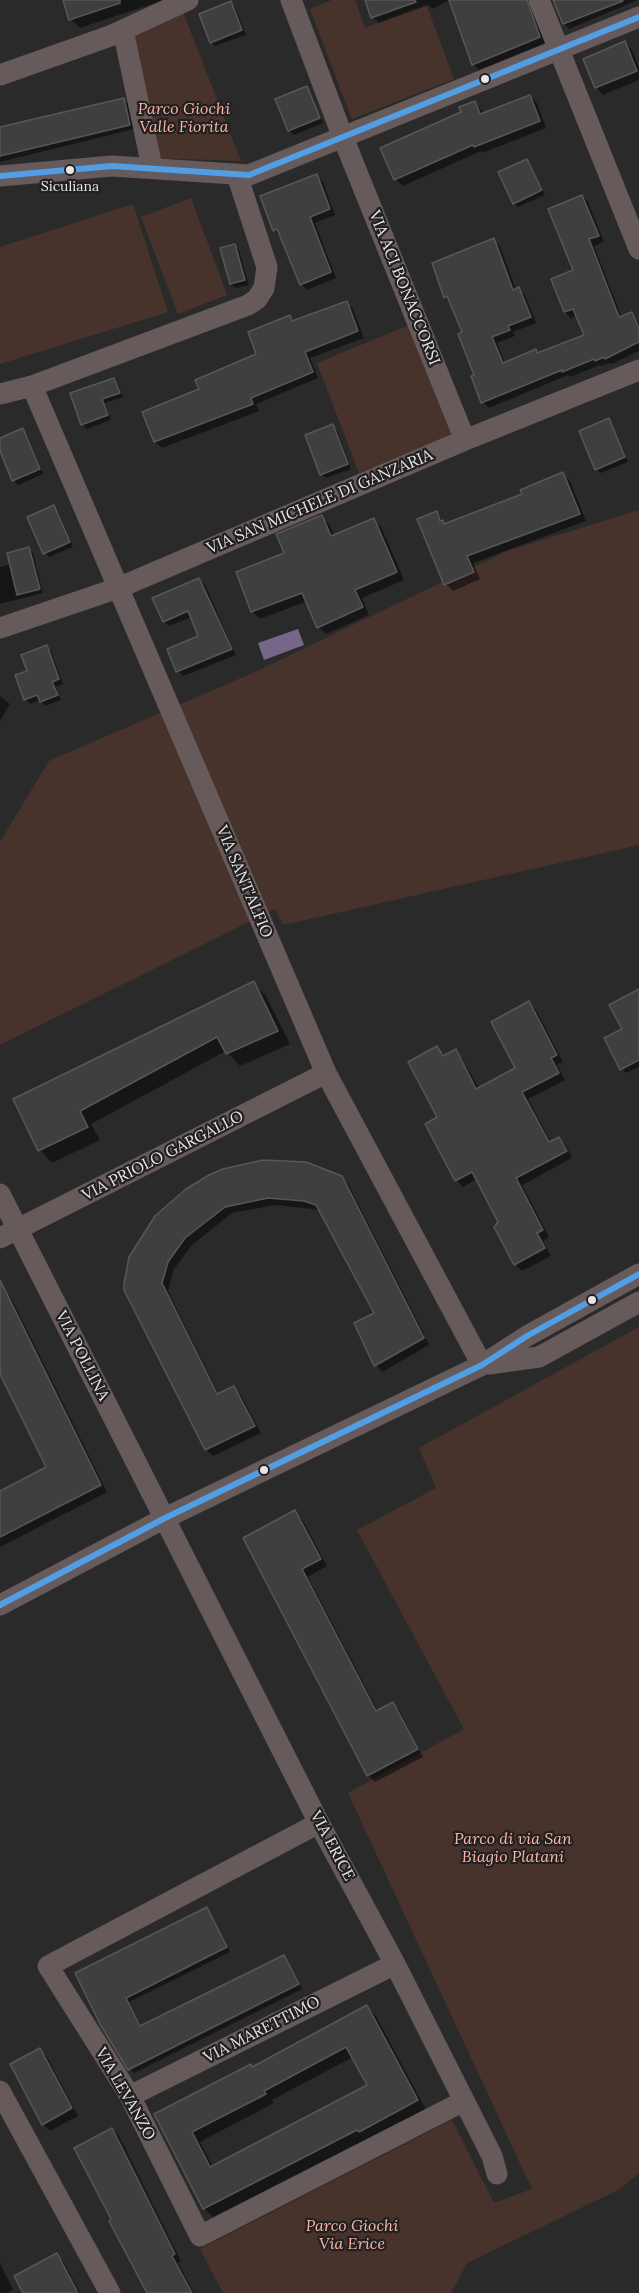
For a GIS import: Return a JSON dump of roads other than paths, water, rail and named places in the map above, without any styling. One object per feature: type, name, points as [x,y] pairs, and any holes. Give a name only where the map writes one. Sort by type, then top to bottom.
[{"type":"street","points":[[0,75],[95,42],[188,0]]},
{"type":"street","name":"VIA ACI BONACCORSI","points":[[291,0],[342,135],[465,440]]},
{"type":"street","points":[[539,0],[639,249]]},
{"type":"street","points":[[0,176],[112,166],[152,167],[237,175],[259,172],[342,135],[639,17]]},
{"type":"street","points":[[123,30],[152,167]]},
{"type":"street","points":[[0,394],[32,386],[248,305],[257,299],[264,288],[267,267],[237,175]]},
{"type":"street","name":"VIA SAN MICHELE DI GANZARIA","points":[[0,628],[118,588],[465,440],[639,369]]},
{"type":"street","name":"VIA SANT'ALFIO","points":[[32,386],[326,1073],[482,1365]]},
{"type":"street","name":"VIA PRIOLO GARGALLO","points":[[9,1234],[326,1073]]},
{"type":"street","name":"VIA POLLINA","points":[[0,1194],[9,1234],[165,1518]]},
{"type":"street","points":[[0,1605],[165,1518],[482,1365],[540,1329],[639,1275]]},
{"type":"street","points":[[482,1365],[539,1357],[639,1302]]},
{"type":"street","points":[[540,1329],[554,1350]]},
{"type":"street","name":"VIA ERICE","points":[[165,1518],[320,1823],[395,1964],[492,2156],[497,2174]]},
{"type":"street","name":"VIA LEVANZO","points":[[320,1823],[48,1966],[130,2096],[200,2236],[464,2101]]},
{"type":"street","name":"VIA MARETTIMO","points":[[130,2096],[395,1964]]},
{"type":"street","points":[[0,2091],[110,2293]]},
{"type":"place","name":"Siculiana","points":[[70,170]]},
{"type":"park label","name":"Parco Giochi Valle Fiorita","points":[[184,118]]},
{"type":"park label","name":"Parco di via San Biagio Platani","points":[[513,1848]]},
{"type":"park label","name":"Parco Giochi Via Erice","points":[[352,2235]]}]
